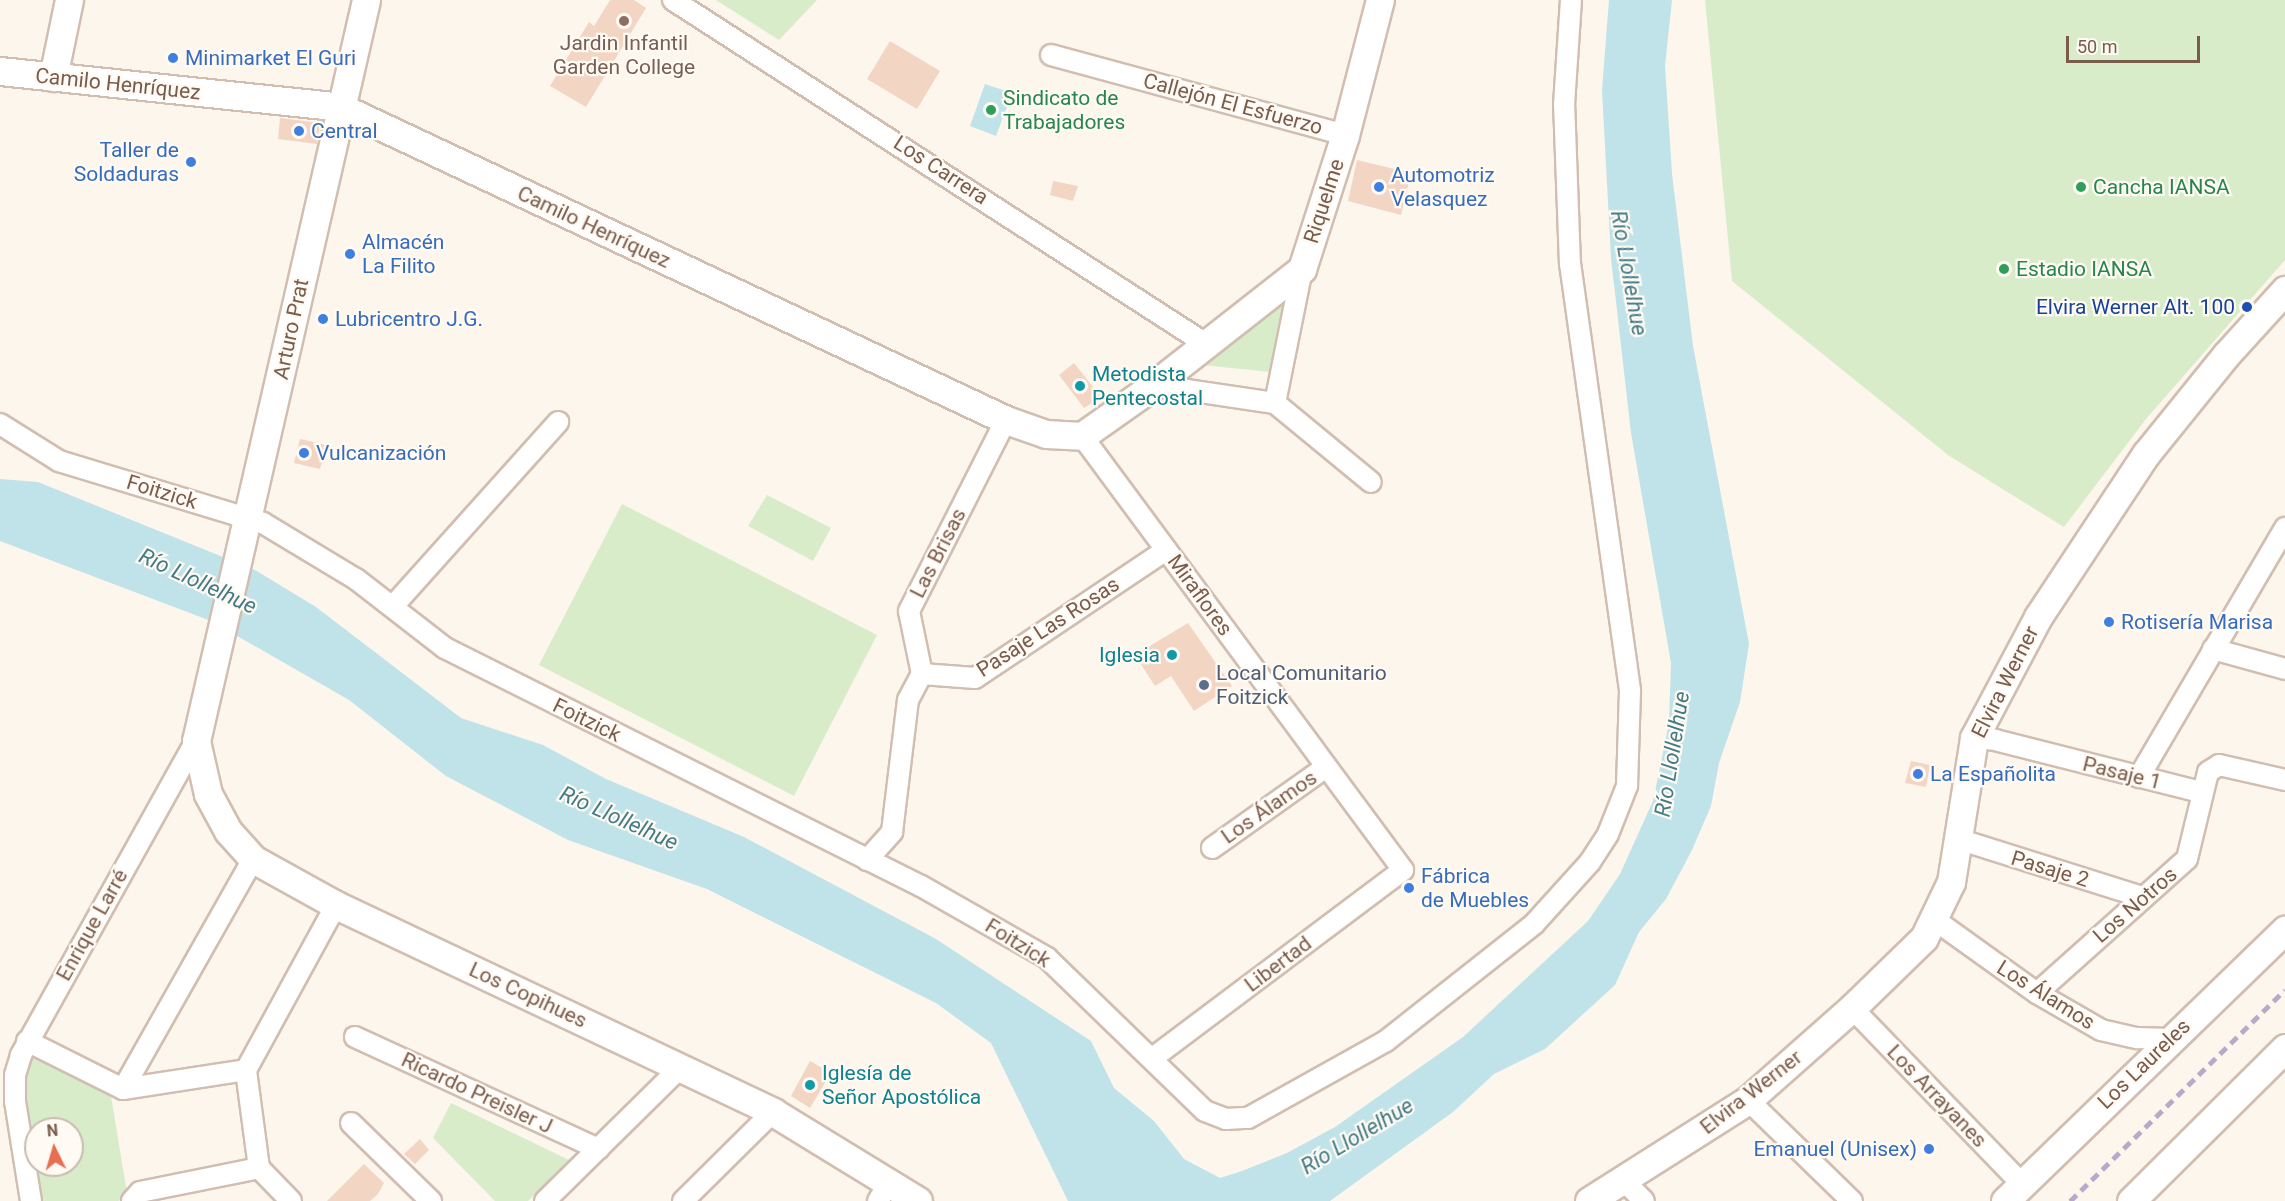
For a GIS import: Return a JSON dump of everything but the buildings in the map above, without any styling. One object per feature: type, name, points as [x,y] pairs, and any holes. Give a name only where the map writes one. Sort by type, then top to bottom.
[{"type":"main road","points":[[53,77],[69,0]]},
{"type":"main road","name":"Arturo Prat","points":[[214,658],[248,523],[340,107],[366,0]]},
{"type":"main road","name":"Riquelme","points":[[1302,268],[1345,135],[1380,0]]},
{"type":"main road","name":"Camilo Henríquez","points":[[0,71],[340,107],[1006,420],[1046,434],[1082,436]]},
{"type":"main road","points":[[1082,436],[1154,385],[1302,268]]},
{"type":"main road","name":"Elvira Werner","points":[[1588,1201],[1624,1181],[1748,1100],[1912,952],[1935,920],[1951,882],[1974,738],[2038,617],[2109,506],[2185,403],[2280,305]]},
{"type":"main road","name":"Enrique Larré","points":[[196,741],[214,658]]},
{"type":"main road","name":"Los Copihues","points":[[196,741],[208,794],[228,831],[253,859],[336,905],[773,1112],[884,1191],[918,1201]]},
{"type":"main road","name":"Los Laureles","points":[[2014,1193],[2169,1038],[2285,930]]},
{"type":"main road","points":[[2131,1201],[2285,1048]]},
{"type":"street","name":"Los Carrera","points":[[673,0],[1206,344]]},
{"type":"street","name":"Foitzick","points":[[0,424],[58,461],[248,523],[356,579],[394,605],[445,648],[921,886],[1047,958],[1154,1057],[1197,1104],[1215,1116],[1237,1120],[1259,1114],[1386,1041],[1534,924],[1590,862],[1608,834],[1627,786],[1630,690],[1570,265],[1564,105],[1571,0]]},
{"type":"street","name":"Callejón El Esfuerzo","points":[[1051,55],[1345,135]]},
{"type":"street","name":"Riquelme","points":[[1275,403],[1302,268]]},
{"type":"street","points":[[1154,385],[1275,403],[1371,482]]},
{"type":"street","name":"Las Brisas","points":[[922,674],[909,611],[1006,420]]},
{"type":"street","points":[[394,605],[558,422]]},
{"type":"street","name":"Miraflores","points":[[1082,436],[1403,870]]},
{"type":"street","points":[[2139,777],[2213,649],[2283,537]]},
{"type":"street","name":"Pasaje Las Rosas","points":[[922,674],[975,678],[1166,550]]},
{"type":"street","points":[[2213,649],[2285,669]]},
{"type":"street","points":[[867,860],[892,832],[908,700],[922,674]]},
{"type":"street","name":"Pasaje 1","points":[[1974,738],[1995,740],[2201,792]]},
{"type":"street","name":"Enrique Larré","points":[[31,1201],[15,1101],[15,1075],[27,1041],[196,741]]},
{"type":"street","name":"Los Notros","points":[[2037,993],[2187,859],[2201,792],[2208,772],[2219,765],[2285,780]]},
{"type":"street","name":"Los Álamos","points":[[1212,848],[1326,767]]},
{"type":"street","name":"Pasaje 2","points":[[1958,839],[2142,897]]},
{"type":"street","points":[[123,1089],[253,859]]},
{"type":"street","name":"Libertad","points":[[1154,1057],[1403,870]]},
{"type":"street","points":[[291,1201],[259,1168],[246,1070],[336,905]]},
{"type":"street","name":"Los Álamos","points":[[1935,920],[2037,993],[2101,1030],[2137,1038],[2169,1038]]},
{"type":"street","name":"Los Arrayanes","points":[[1852,1008],[2014,1193]]},
{"type":"street","name":"Ricardo Preisler J","points":[[355,1037],[598,1149]]},
{"type":"street","points":[[27,1041],[123,1089],[246,1070]]},
{"type":"street","points":[[545,1201],[681,1067]]},
{"type":"street","points":[[1748,1100],[1852,1201]]},
{"type":"street","points":[[683,1201],[773,1112]]},
{"type":"street","points":[[351,1123],[431,1201]]},
{"type":"street","points":[[140,1198],[259,1168]]},
{"type":"street","points":[[1624,1181],[1644,1201]]},
{"type":"green space","points":[[716,0],[817,0],[779,40]]},
{"type":"green space","name":"Estadio IANSA","points":[[1705,0],[2285,0],[2285,260],[2146,419],[2064,527],[1948,455],[1732,281]]},
{"type":"green space","points":[[1279,294],[1287,296],[1270,372],[1202,365]]},
{"type":"green space","points":[[767,495],[831,528],[813,561],[748,526]]},
{"type":"green space","points":[[622,504],[877,635],[794,796],[539,665]]},
{"type":"green space","points":[[38,1057],[111,1096],[127,1193],[119,1201],[41,1201],[37,1177],[84,1177],[84,1117],[28,1117],[24,1090],[27,1068],[31,1060]]},
{"type":"green space","points":[[451,1103],[569,1160],[528,1201],[495,1201],[433,1138]]},
{"type":"water","name":"Río Llollelhue","points":[[1609,0],[1672,0],[1665,66],[1672,174],[1693,346],[1749,644],[1740,702],[1719,763],[1711,806],[1692,850],[1666,899],[1639,932],[1615,985],[1545,1049],[1494,1074],[1453,1112],[1330,1201],[1068,1201],[991,1043],[936,1003],[707,889],[568,840],[446,776],[349,700],[211,621],[0,541],[0,479],[38,482],[255,570],[316,607],[461,718],[543,745],[606,779],[744,837],[936,939],[1091,1041],[1114,1088],[1154,1121],[1184,1159],[1220,1178],[1242,1171],[1287,1153],[1335,1127],[1463,1037],[1588,921],[1620,874],[1653,801],[1669,723],[1671,663],[1631,433],[1611,258],[1602,90]]},
{"type":"water","name":"Sindicato de Trabajadores","points":[[985,84],[1012,93],[996,136],[970,126]]},
{"type":"railway","points":[[2070,1201],[2285,990]]},
{"type":"place","name":"Jardin Infantil Garden College","points":[[624,21]]},
{"type":"place","name":"Minimarket El Guri","points":[[173,58]]},
{"type":"place","name":"Sindicato de Trabajadores","points":[[991,110]]},
{"type":"place","name":"Central","points":[[299,131]]},
{"type":"place","name":"Taller de Soldaduras","points":[[191,162]]},
{"type":"place","name":"Automotriz Velasquez","points":[[1379,187]]},
{"type":"place","name":"Cancha IANSA","points":[[2081,187]]},
{"type":"place","name":"Almacén La Filito","points":[[350,254]]},
{"type":"place","name":"Estadio IANSA","points":[[2004,269]]},
{"type":"place","name":"Elvira Werner Alt. 100","points":[[2247,307]]},
{"type":"place","name":"Lubricentro J.G.","points":[[323,319]]},
{"type":"place","name":"Metodista Pentecostal","points":[[1080,386]]},
{"type":"place","name":"Vulcanización","points":[[304,453]]},
{"type":"place","name":"Rotisería Marisa","points":[[2109,622]]},
{"type":"place","name":"Iglesia","points":[[1172,655]]},
{"type":"place","name":"Local Comunitario Foitzick","points":[[1204,685]]},
{"type":"place","name":"La Españolita","points":[[1918,774]]},
{"type":"place","name":"Fábrica de Muebles","points":[[1409,888]]},
{"type":"place","name":"Iglesía de Señor Apostólica","points":[[810,1085]]},
{"type":"place","name":"Emanuel (Unisex)","points":[[1929,1149]]}]
